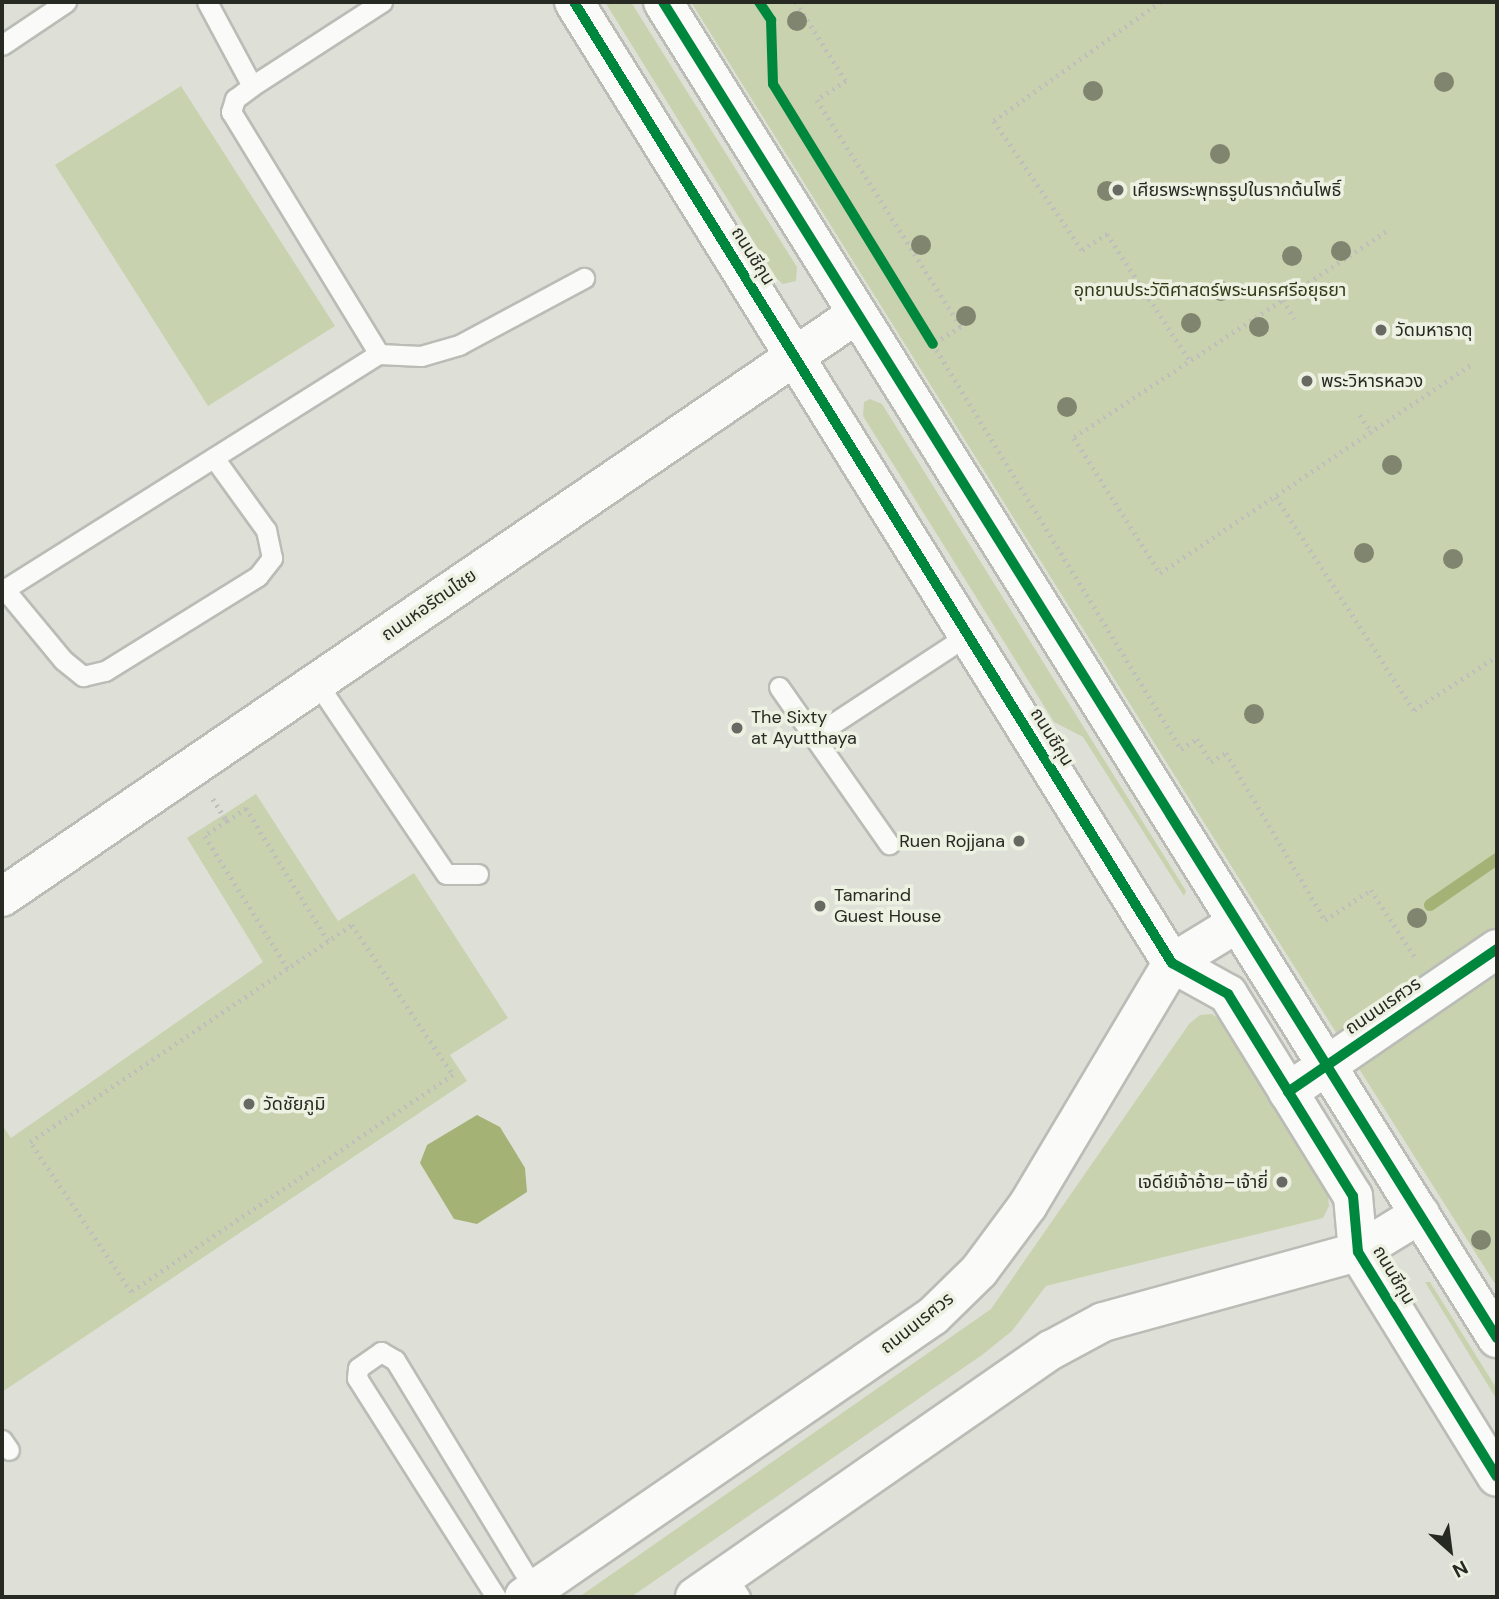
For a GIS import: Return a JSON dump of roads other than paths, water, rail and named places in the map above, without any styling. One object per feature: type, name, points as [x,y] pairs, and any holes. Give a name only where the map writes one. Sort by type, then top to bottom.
[{"type":"main road","name":"ถนนชีกุน","points":[[574,2],[1172,963],[1228,994],[1353,1196],[1358,1252],[1497,1476]]},
{"type":"main road","points":[[663,2],[1236,924],[1497,1338]]},
{"type":"main road","name":"ถนนหอรัตนไชย","points":[[2,897],[857,314]]},
{"type":"main road","name":"ถนนนเรศวร","points":[[530,1593],[933,1316],[979,1271],[1028,1205],[1172,963],[1236,924]]},
{"type":"main road","name":"ถนนนเรศวร","points":[[1289,1092],[1497,949]]},
{"type":"main road","points":[[720,1590],[1051,1350],[1103,1322],[1358,1252],[1420,1214]]},
{"type":"lane","points":[[2,45],[66,2]]},
{"type":"lane","points":[[206,2],[252,86]]},
{"type":"lane","points":[[379,354],[231,112],[235,99],[252,86],[382,2]]},
{"type":"lane","points":[[214,458],[266,530],[272,558],[258,576],[105,671],[83,676],[63,660],[4,591],[214,458],[379,354],[421,356],[458,345],[584,278]]},
{"type":"lane","points":[[814,736],[968,635]]},
{"type":"lane","points":[[317,683],[446,874],[478,874]]},
{"type":"lane","points":[[779,687],[889,844]]},
{"type":"lane","points":[[496,1597],[356,1378],[358,1368],[381,1352],[395,1360],[530,1593]]},
{"type":"waterway","points":[[1430,905],[1497,859]]},
{"type":"place","name":"เศียรพระพุทธรูปในรากต้นโพธิ์","points":[[1118,190]]},
{"type":"place","name":"วัดมหาธาตุ","points":[[1381,330]]},
{"type":"place","name":"พระวิหารหลวง","points":[[1307,381]]},
{"type":"place","name":"The Sixty at Ayutthaya","points":[[737,728]]},
{"type":"place","name":"Ruen Rojjana","points":[[1019,841]]},
{"type":"place","name":"Tamarind Guest House","points":[[820,906]]},
{"type":"place","name":"วัดชัยภูมิ","points":[[249,1104]]},
{"type":"place","name":"เจดีย์เจ้าอ้าย–เจ้ายี่","points":[[1282,1182]]},
{"type":"park label","name":"อุทยานประวัติศาสตร์พระนครศรีอยุธยา","points":[[1210,290]]}]
